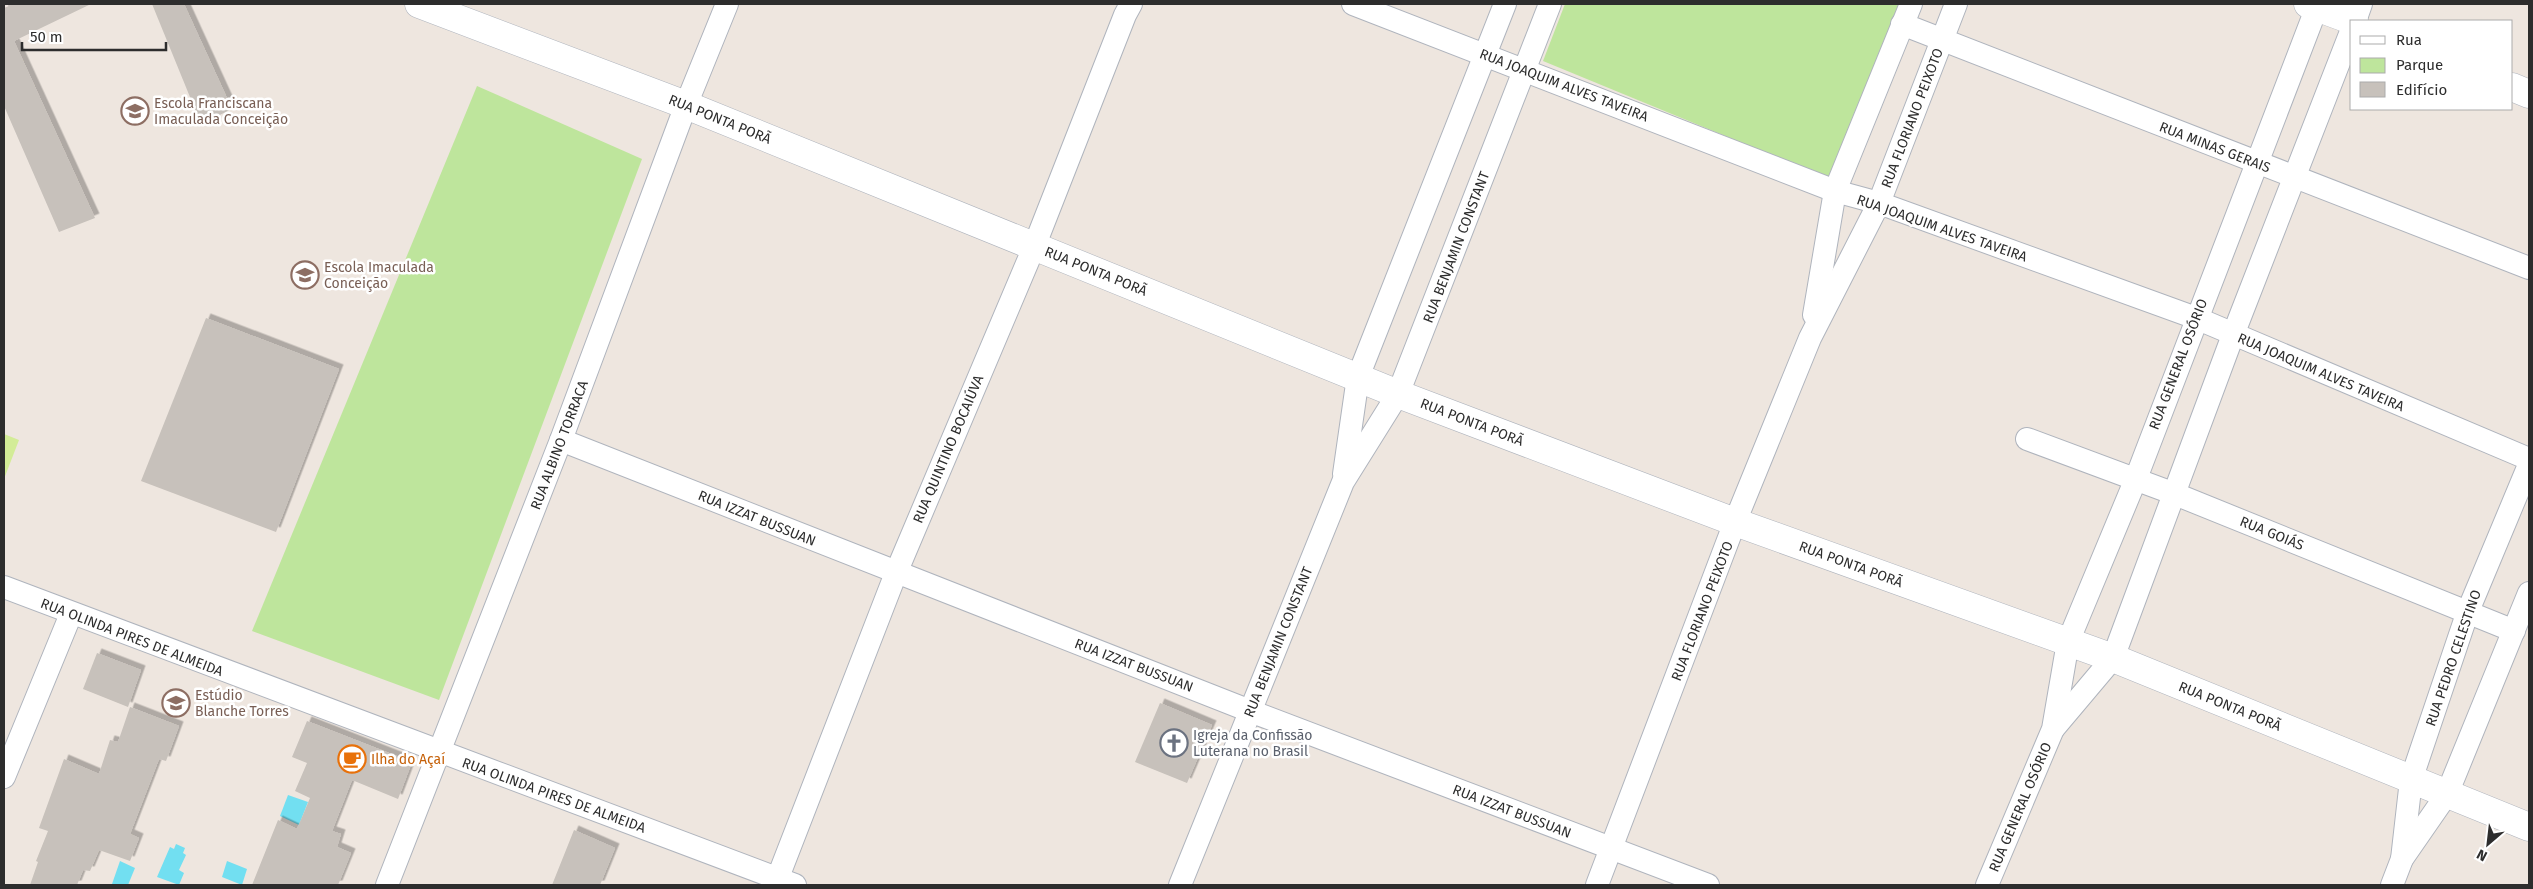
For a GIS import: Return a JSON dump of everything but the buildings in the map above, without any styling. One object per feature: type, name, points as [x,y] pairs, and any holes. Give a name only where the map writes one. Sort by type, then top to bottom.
[{"type":"street","name":"RUA PONTA PORÃ","points":[[419,4],[686,105],[1398,394],[1735,522],[2113,658],[2529,828]]},
{"type":"street","name":"RUA ALBINO TORRACA","points":[[387,885],[441,753],[561,440],[686,105],[727,4]]},
{"type":"street","name":"RUA JOAQUIM ALVES TAVEIRA","points":[[1352,4],[1485,54],[1835,192],[1879,203],[2196,318],[2529,459]]},
{"type":"street","name":"RUA BENJAMIN CONSTANT","points":[[1342,482],[1358,377],[1505,4]]},
{"type":"street","name":"RUA BENJAMIN CONSTANT","points":[[1180,885],[1342,482],[1398,394],[1550,4]]},
{"type":"street","name":"RUA FLORIANO PEIXOTO","points":[[1810,338],[1835,192],[1911,4]]},
{"type":"street","name":"RUA FLORIANO PEIXOTO","points":[[1597,885],[1612,850],[1735,522],[1810,338],[1879,203],[1956,4]]},
{"type":"street","points":[[2354,20],[2362,4]]},
{"type":"street","points":[[2314,5],[2352,20]]},
{"type":"street","name":"RUA GENERAL OSÓRIO","points":[[1987,885],[2053,729],[2068,642],[2134,480],[2256,163],[2314,5]]},
{"type":"street","name":"RUA QUINTINO BOCAIÚVA","points":[[782,883],[896,573],[1034,247],[1127,7]]},
{"type":"street","name":"RUA MINAS GERAIS","points":[[1902,24],[2529,268]]},
{"type":"street","name":"RUA GENERAL OSÓRIO","points":[[2053,729],[2113,658],[2233,335],[2296,178],[2350,34]]},
{"type":"street","points":[[2513,87],[2529,94]]},
{"type":"street","name":"RUA GOIÁS","points":[[2028,439],[2175,494],[2514,631]]},
{"type":"street","name":"RUA IZZAT BUSSUAN","points":[[561,440],[1250,711],[1708,885]]},
{"type":"street","name":"RUA PEDRO CELESTINO","points":[[2402,859],[2411,780],[2468,611],[2529,465]]},
{"type":"street","name":"RUA OLINDA PIRES DE ALMEIDA","points":[[4,587],[70,614],[782,883]]},
{"type":"street","name":"RUA PEDRO CELESTINO","points":[[2392,885],[2402,859],[2447,794],[2529,593]]},
{"type":"street","points":[[4,778],[70,614]]},
{"type":"green space","points":[[1565,4],[1903,4],[1830,179],[1543,61]]},
{"type":"green space","points":[[477,86],[642,159],[439,700],[252,631]]},
{"type":"green space","points":[[4,434],[19,440],[4,479]]},
{"type":"water","points":[[288,795],[308,802],[299,825],[280,816]]},
{"type":"water","points":[[176,844],[185,848],[183,853],[186,855],[179,870],[184,873],[179,885],[157,877],[170,847],[174,849]]},
{"type":"water","points":[[120,861],[135,868],[128,885],[112,884]]},
{"type":"water","points":[[227,861],[247,869],[242,885],[222,877]]},
{"type":"place","name":"Escola Franciscana Imaculada Conceição","points":[[135,111]]},
{"type":"place","name":"Escola Imaculada Conceição","points":[[305,275]]},
{"type":"place","name":"Estúdio Blanche Torres","points":[[176,703]]},
{"type":"place","name":"Igreja da Confissão Luterana no Brasil","points":[[1174,743]]},
{"type":"place","name":"Ilha do Açaí","points":[[352,759]]}]
